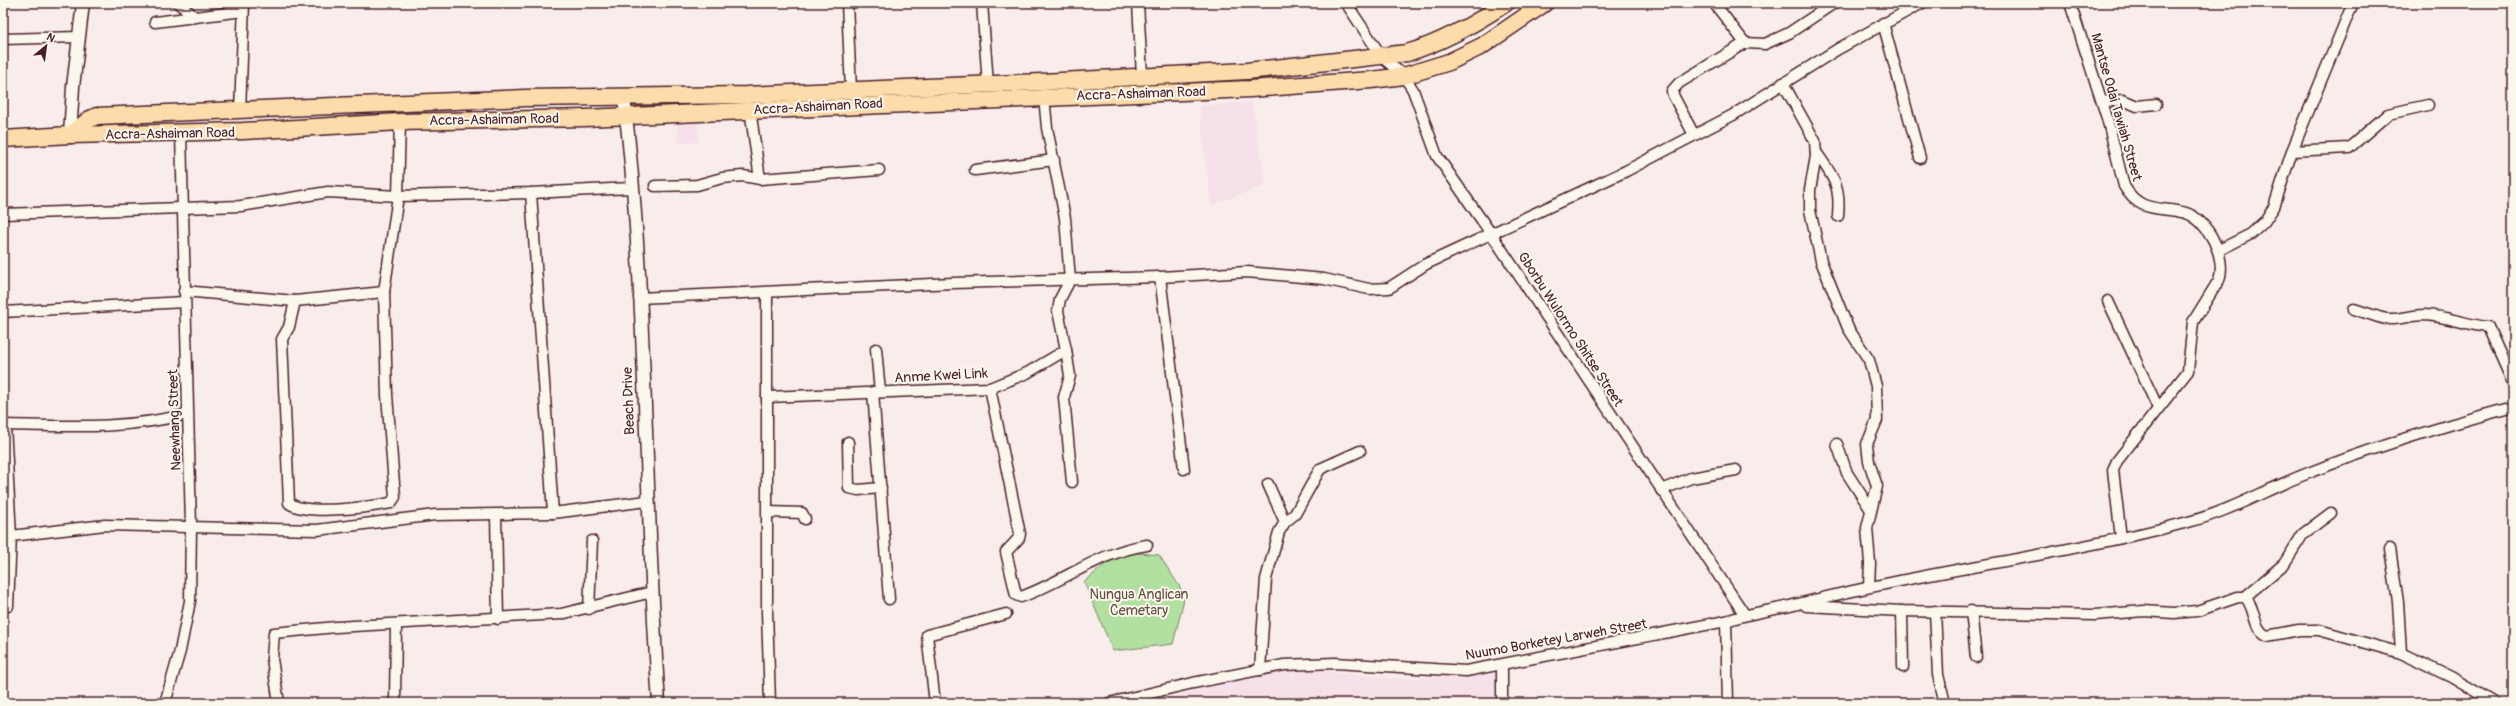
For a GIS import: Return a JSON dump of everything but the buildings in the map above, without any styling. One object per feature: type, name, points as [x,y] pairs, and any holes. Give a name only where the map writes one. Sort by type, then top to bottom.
[{"type":"main road","name":"Accra-Ashaiman Road","points":[[70,135],[90,119],[97,116],[240,112],[525,98],[624,98],[851,90],[1247,71],[1382,57],[1432,46],[1486,17],[1506,3]]},
{"type":"main road","name":"Accra-Ashaiman Road","points":[[3,139],[70,135],[181,133],[400,122],[626,116],[1044,96],[1250,89],[1404,76],[1449,62],[1482,46],[1545,3]]},
{"type":"street","points":[[70,135],[72,87],[83,3]]},
{"type":"street","points":[[178,3],[195,17]]},
{"type":"street","points":[[847,3],[851,90]]},
{"type":"street","points":[[982,3],[988,84]]},
{"type":"street","points":[[1138,3],[1142,76]]},
{"type":"street","name":"Gborbu Wulormo Shitse Street","points":[[1346,3],[1382,57],[1404,76],[1413,90],[1437,156],[1492,235],[1745,615]]},
{"type":"street","points":[[1714,3],[1745,44]]},
{"type":"street","points":[[1694,135],[1675,101],[1672,91],[1674,87],[1745,44],[1765,44],[1789,33],[1834,3]]},
{"type":"street","points":[[639,298],[1160,277],[1247,272],[1324,279],[1381,290],[1389,288],[1426,264],[1492,235],[1626,171],[1733,115],[1883,23],[1922,3]]},
{"type":"street","name":"Mantse Odai Tawiah Street","points":[[2070,3],[2103,102],[2121,176],[2129,195],[2148,207],[2161,211],[2186,213],[2196,218],[2219,250]]},
{"type":"street","points":[[2121,538],[2113,470],[2117,461],[2188,371],[2193,322],[2221,273],[2219,250],[2251,234],[2264,222],[2274,207],[2292,151],[2353,3]]},
{"type":"street","points":[[155,22],[195,17],[243,7],[240,112]]},
{"type":"street","points":[[1883,23],[1920,158]]},
{"type":"street","points":[[3,39],[78,37]]},
{"type":"street","points":[[1783,83],[1811,132],[1816,152],[1810,210],[1821,261],[1848,328],[1869,360],[1876,386],[1877,420],[1867,444],[1869,462],[1877,486],[1867,528],[1870,563],[1869,586]]},
{"type":"street","points":[[1044,96],[1065,218],[1070,280],[1060,299],[1058,311],[1070,376],[1064,397],[1072,482]]},
{"type":"street","name":"Beach Drive","points":[[624,98],[639,298],[647,501],[659,703]]},
{"type":"street","points":[[2103,102],[2123,100],[2136,106],[2156,104]]},
{"type":"street","points":[[2292,151],[2349,148],[2388,114],[2428,105]]},
{"type":"street","points":[[750,109],[760,178]]},
{"type":"street","points":[[295,301],[289,327],[282,339],[289,503],[294,506],[317,509],[372,506],[391,503],[395,500],[387,395],[384,292],[398,196],[400,122]]},
{"type":"street","name":"Neewhang Street","points":[[165,703],[180,651],[190,601],[191,526],[184,302],[184,210],[181,133]]},
{"type":"street","points":[[1816,152],[1836,179],[1840,200],[1838,216]]},
{"type":"street","points":[[975,170],[1054,160]]},
{"type":"street","points":[[655,186],[697,185],[722,178],[743,176],[760,178],[879,170]]},
{"type":"street","points":[[3,214],[184,210],[241,206],[328,192],[398,196],[531,193],[631,188]]},
{"type":"street","points":[[531,193],[553,513]]},
{"type":"street","points":[[1160,277],[1184,469]]},
{"type":"street","points":[[184,291],[295,301],[384,292]]},
{"type":"street","points":[[767,292],[770,703]]},
{"type":"street","points":[[2108,301],[2158,408]]},
{"type":"street","points":[[3,312],[184,302]]},
{"type":"street","points":[[2354,310],[2373,314],[2385,320],[2424,315],[2455,318],[2472,326],[2488,327],[2513,383]]},
{"type":"street","points":[[876,349],[881,488],[889,599]]},
{"type":"street","name":"Anme Kwei Link","points":[[767,397],[990,388],[1027,373],[1066,350]]},
{"type":"street","points":[[990,388],[1020,534],[1006,552],[1016,595],[1021,597],[1040,590],[1098,558],[1129,548],[1147,545]]},
{"type":"street","points":[[1794,605],[1869,586],[2062,551],[2208,516],[2304,474],[2375,448],[2513,407]]},
{"type":"street","points":[[8,606],[11,536],[4,426],[126,426],[156,422],[187,414]]},
{"type":"street","points":[[848,442],[849,488],[858,490],[881,488]]},
{"type":"street","points":[[1837,444],[1847,473],[1871,510]]},
{"type":"street","points":[[1260,670],[1266,579],[1279,532],[1285,522],[1295,514],[1320,469],[1360,451]]},
{"type":"street","points":[[1661,490],[1692,478],[1736,470]]},
{"type":"street","points":[[1268,484],[1285,522]]},
{"type":"street","points":[[11,536],[105,525],[317,530],[435,515],[553,513],[647,501]]},
{"type":"street","points":[[768,512],[796,511],[802,513],[805,519]]},
{"type":"street","points":[[2244,597],[2284,564],[2303,534],[2331,514]]},
{"type":"street","points":[[496,515],[498,619]]},
{"type":"street","points":[[590,608],[592,541]]},
{"type":"street","points":[[2390,549],[2398,602],[2400,653]]},
{"type":"street","points":[[280,703],[272,659],[274,633],[561,614],[652,592]]},
{"type":"street","points":[[1794,605],[1902,611],[1971,611],[2095,615],[2144,610],[2174,613],[2197,611],[2238,597],[2244,597],[2249,601],[2259,629],[2267,636],[2299,630],[2319,630],[2400,653],[2451,677],[2495,703]]},
{"type":"street","name":"Nuumo Borketey Larweh Street","points":[[1109,703],[1284,665],[1335,663],[1452,671],[1502,666],[1726,621],[1745,615],[1794,605]]},
{"type":"street","points":[[1902,611],[1903,667]]},
{"type":"street","points":[[1935,611],[1938,675],[1944,703]]},
{"type":"street","points":[[1971,611],[1976,657]]},
{"type":"street","points":[[935,703],[927,635],[1006,614]]},
{"type":"street","points":[[1726,621],[1728,703]]},
{"type":"street","points":[[395,703],[396,624]]},
{"type":"street","points":[[1502,666],[1502,703]]},
{"type":"shaded area","points":[[1252,102],[1266,186],[1211,205],[1199,106]]},
{"type":"shaded area","points":[[697,114],[699,142],[678,143],[677,115]]},
{"type":"shaded area","points":[[1313,670],[1392,679],[1495,674],[1495,703],[1151,703],[1249,676]]},
{"type":"green space","name":"Nungua Anglican Cemetary","points":[[1121,551],[1159,555],[1185,595],[1173,644],[1113,651],[1084,582]]}]
